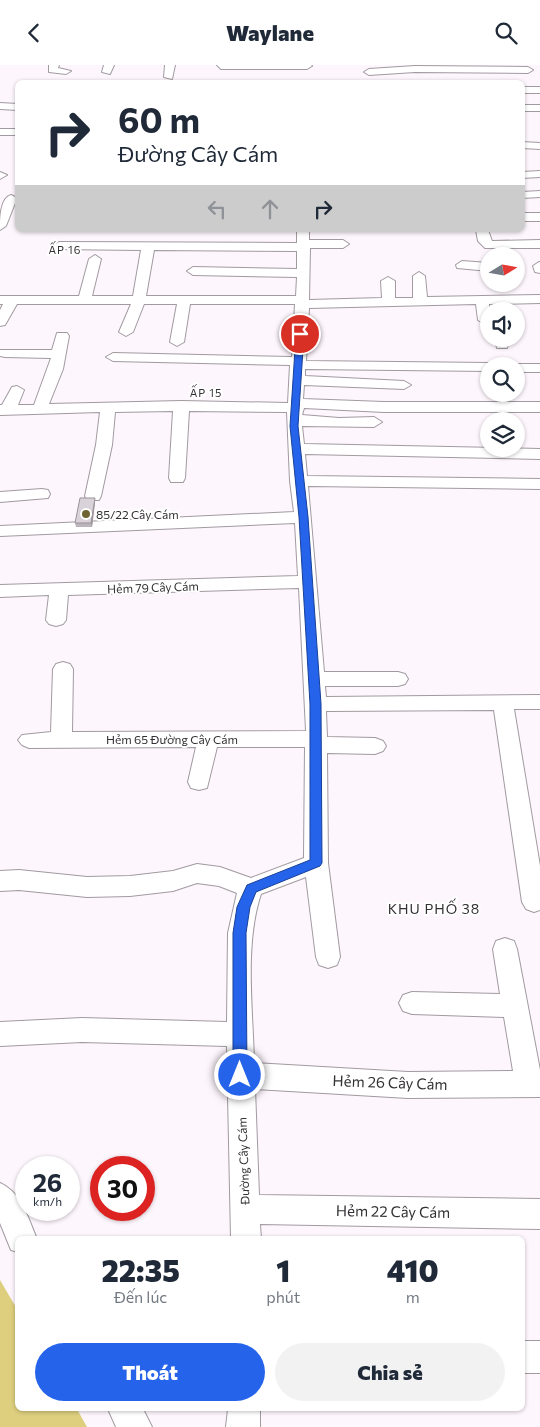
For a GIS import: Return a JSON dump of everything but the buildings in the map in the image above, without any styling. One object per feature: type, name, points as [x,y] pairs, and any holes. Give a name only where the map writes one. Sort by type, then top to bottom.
[{"type":"street","points":[[54,65],[52,71],[66,71]]},
{"type":"street","points":[[169,77],[170,65]]},
{"type":"street","points":[[220,69],[307,69]]},
{"type":"street","points":[[369,71],[415,69],[530,71]]},
{"type":"street","points":[[525,90],[540,90]]},
{"type":"street","points":[[0,106],[15,107]]},
{"type":"street","points":[[525,108],[540,108]]},
{"type":"street","points":[[0,131],[15,133]]},
{"type":"street","points":[[525,145],[540,146]]},
{"type":"street","points":[[525,175],[540,174]]},
{"type":"street","points":[[525,195],[540,194]]},
{"type":"street","points":[[0,226],[12,198]]},
{"type":"street","points":[[525,217],[540,217]]},
{"type":"street","points":[[84,246],[89,232]]},
{"type":"street","points":[[482,232],[484,241],[489,245],[540,244]]},
{"type":"street","points":[[59,246],[132,242],[148,247],[176,240],[303,240],[342,244]]},
{"type":"street","points":[[303,240],[296,449],[303,517],[306,582],[316,704],[316,863],[328,957]]},
{"type":"street","points":[[126,332],[138,300],[148,247]]},
{"type":"street","points":[[40,409],[60,354],[65,321],[84,301],[95,259]]},
{"type":"street","points":[[462,265],[480,266]]},
{"type":"street","points":[[193,271],[303,273]]},
{"type":"street","points":[[419,276],[420,301]]},
{"type":"street","points":[[388,281],[389,302]]},
{"type":"street","points":[[496,293],[497,299]]},
{"type":"street","points":[[84,301],[389,302],[420,301],[454,296],[482,300],[540,299]]},
{"type":"street","points":[[0,322],[6,300],[65,321]]},
{"type":"street","points":[[177,342],[184,300]]},
{"type":"street","points":[[5,353],[60,354]]},
{"type":"street","points":[[113,357],[298,369],[480,367]]},
{"type":"street","points":[[525,367],[540,368]]},
{"type":"street","points":[[298,369],[404,385]]},
{"type":"street","points":[[4,410],[16,390]]},
{"type":"street","points":[[4,410],[181,406],[296,410],[384,407],[540,407]]},
{"type":"street","points":[[177,479],[181,406]]},
{"type":"street","points":[[93,496],[104,445],[108,407]]},
{"type":"street","points":[[296,410],[339,423],[374,422]]},
{"type":"street","points":[[296,449],[540,454]]},
{"type":"street","points":[[298,481],[540,484]]},
{"type":"street","points":[[0,497],[42,494]]},
{"type":"street","points":[[0,531],[303,517]]},
{"type":"street","name":"Hẻm 79 Cây Cám","points":[[0,591],[306,582]]},
{"type":"street","points":[[56,620],[59,589]]},
{"type":"street","points":[[61,739],[63,669]]},
{"type":"street","points":[[314,679],[398,679]]},
{"type":"street","points":[[316,704],[504,703],[540,701]]},
{"type":"street","points":[[504,703],[534,902]]},
{"type":"street","points":[[199,782],[208,739]]},
{"type":"street","name":"Hẻm 65 Đường Cây Cám","points":[[29,740],[208,739],[316,742],[375,746]]},
{"type":"street","points":[[0,881],[51,883],[87,887],[130,887],[173,881],[197,873],[220,877],[251,888],[316,863]]},
{"type":"street","name":"Đường Cây Cám","points":[[246,1236],[240,1075],[240,933],[244,907],[251,888]]},
{"type":"street","points":[[505,949],[515,1006],[535,1084]]},
{"type":"street","points":[[412,1003],[515,1006]]},
{"type":"street","points":[[0,1034],[82,1030],[240,1034]]},
{"type":"street","name":"Hẻm 26 Cây Cám","points":[[240,1075],[408,1085],[535,1084]]},
{"type":"street","points":[[0,1198],[8,1207],[21,1236]]},
{"type":"street","name":"Hẻm 22 Cây Cám","points":[[245,1209],[540,1214]]},
{"type":"street","points":[[525,1357],[540,1357]]},
{"type":"street","points":[[125,1411],[135,1427]]},
{"type":"street","points":[[243,1427],[244,1411]]},
{"type":"shaded area","points":[[0,1280],[15,1306],[15,1411],[78,1411],[87,1427],[0,1427]]},
{"type":"place","name":"85/22 Cây Cám","points":[[86,514]]},
{"type":"district","name":"ẤP 16","points":[[65,249]]},
{"type":"district","name":"ẤP 15","points":[[206,392]]},
{"type":"district","name":"KHU PHỐ 38","points":[[434,908]]},
{"type":"route","points":[[240,1075],[240,933],[244,907],[251,888],[316,863],[316,704],[306,582],[303,517],[294,426],[300,334]]}]
